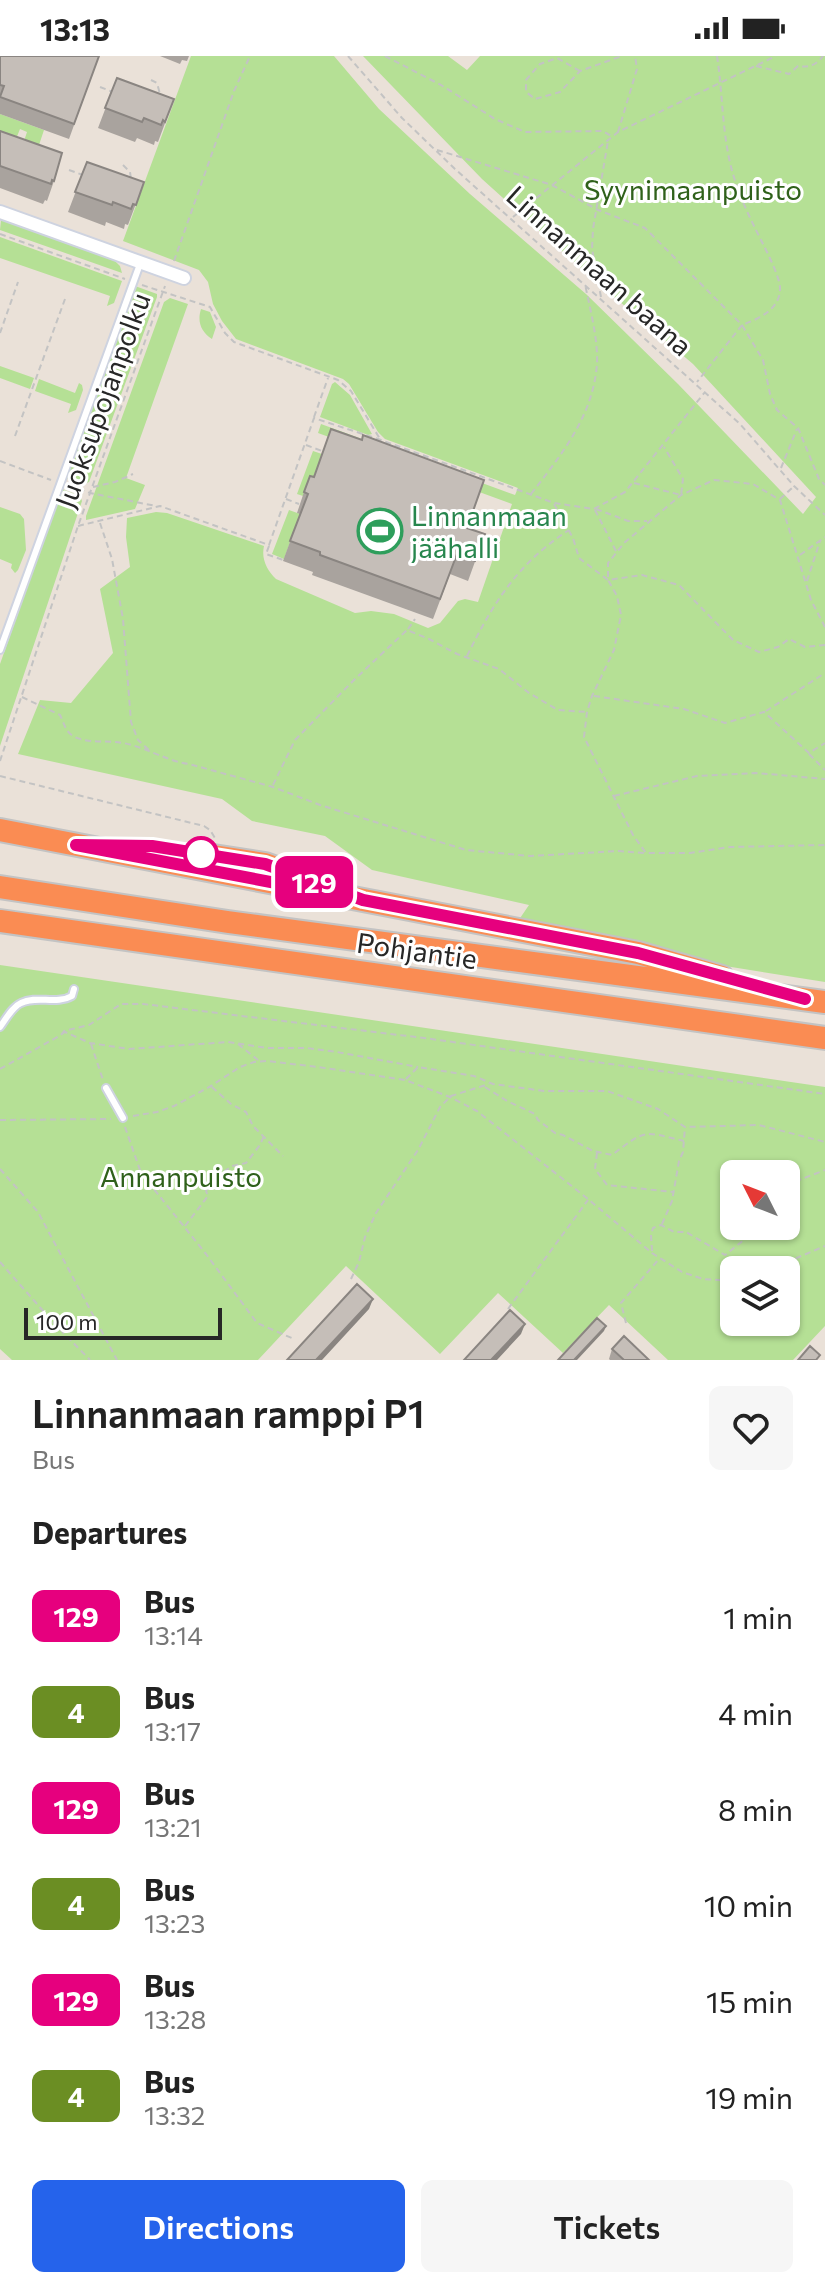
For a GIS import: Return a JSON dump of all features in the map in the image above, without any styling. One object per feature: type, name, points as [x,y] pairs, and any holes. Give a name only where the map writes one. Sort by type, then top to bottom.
[{"type":"highway","points":[[0,830],[76,845],[152,846],[265,864],[363,900],[638,953],[815,1001]]},
{"type":"highway","name":"Pohjantie","points":[[0,887],[228,922],[815,1001]]},
{"type":"highway","name":"Pohjantie","points":[[0,921],[825,1038]]},
{"type":"highway","points":[[0,935],[92,934]]},
{"type":"street","points":[[0,212],[184,278]]},
{"type":"lane","points":[[0,650],[140,264]]},
{"type":"lane","points":[[0,1027],[19,1003],[65,1000],[72,996],[74,989]]},
{"type":"lane","points":[[106,1088],[123,1118]]},
{"type":"path","name":"Juoksupojanpolku","points":[[0,761],[78,526],[234,91],[250,56]]},
{"type":"path","name":"Linnanmaan baana","points":[[348,56],[402,118],[697,383],[825,515]]},
{"type":"path","points":[[385,56],[441,85],[483,113],[525,132],[603,131],[610,139]]},
{"type":"path","points":[[580,71],[557,58],[540,64],[526,80],[526,92],[535,99],[560,92],[580,71],[622,56]]},
{"type":"path","points":[[618,132],[637,69],[635,56]]},
{"type":"path","points":[[697,383],[742,325],[764,316],[772,308],[781,287],[740,198],[728,153],[717,56]]},
{"type":"path","points":[[512,218],[618,132],[776,56]]},
{"type":"path","points":[[755,66],[789,74],[798,66],[806,67],[818,62],[823,56]]},
{"type":"path","points":[[151,80],[157,83],[160,92],[158,100]]},
{"type":"path","points":[[100,87],[114,92]]},
{"type":"path","points":[[601,298],[592,249],[593,229],[610,139]]},
{"type":"path","points":[[435,149],[552,185],[598,210],[645,228],[742,325],[763,360],[770,394],[777,410],[798,428],[819,479],[825,485]]},
{"type":"path","points":[[123,165],[130,172],[127,185]]},
{"type":"path","points":[[69,170],[91,178]]},
{"type":"path","points":[[0,234],[210,307],[234,342],[338,380],[351,391],[381,440]]},
{"type":"path","points":[[0,333],[18,282]]},
{"type":"path","points":[[530,495],[582,422],[592,395],[597,362],[585,283]]},
{"type":"path","points":[[15,436],[65,299]]},
{"type":"path","points":[[283,560],[266,554],[329,377]]},
{"type":"path","points":[[594,509],[625,492],[705,392]]},
{"type":"path","points":[[314,418],[554,503],[594,509],[628,521],[648,521]]},
{"type":"path","points":[[780,470],[798,428]]},
{"type":"path","points":[[372,441],[381,440]]},
{"type":"path","points":[[304,445],[323,452]]},
{"type":"path","points":[[663,445],[683,479],[681,495]]},
{"type":"path","points":[[0,461],[90,493],[160,506],[269,545]]},
{"type":"path","points":[[92,487],[133,474]]},
{"type":"path","points":[[608,580],[608,563],[617,552],[648,521],[681,495],[714,480],[753,484],[780,500],[811,600],[825,627]]},
{"type":"path","points":[[633,482],[681,495]]},
{"type":"path","points":[[780,500],[794,486]]},
{"type":"path","points":[[285,499],[300,504]]},
{"type":"path","points":[[554,503],[569,530],[579,558],[608,580],[617,596],[621,615],[614,650],[592,696],[584,737],[633,835],[646,853]]},
{"type":"path","points":[[78,526],[160,506]]},
{"type":"path","points":[[594,509],[617,552]]},
{"type":"path","points":[[99,520],[112,559],[123,619],[133,730],[138,740],[150,751]]},
{"type":"path","points":[[467,657],[500,595],[545,545],[569,530]]},
{"type":"path","points":[[798,557],[825,537]]},
{"type":"path","points":[[806,584],[820,541]]},
{"type":"path","points":[[608,580],[642,575],[679,585],[733,640],[759,652],[778,647],[789,639],[805,647],[825,645]]},
{"type":"path","points":[[273,787],[295,740],[415,619]]},
{"type":"path","points":[[407,630],[499,669],[529,693],[558,710],[587,712]]},
{"type":"path","points":[[592,696],[684,709],[725,723],[764,712],[825,673]]},
{"type":"path","points":[[22,697],[60,715],[71,735],[91,741],[127,743],[177,762],[273,787],[320,805],[466,850],[530,856],[619,851],[690,853],[730,847],[825,845]]},
{"type":"path","points":[[764,712],[825,770]]},
{"type":"path","points":[[807,752],[825,743]]},
{"type":"path","points":[[614,796],[697,776],[756,773],[825,779]]},
{"type":"path","points":[[0,776],[204,826],[216,840]]},
{"type":"path","points":[[61,1035],[64,1031],[89,1025],[121,1004],[143,1004],[439,1040],[825,1094]]},
{"type":"path","points":[[0,1069],[65,1032],[90,1043],[129,1049],[202,1043],[307,1048],[466,1074],[491,1084],[544,1091],[607,1091],[658,1109],[685,1127],[759,1125],[825,1142]]},
{"type":"path","points":[[90,1043],[106,1088]]},
{"type":"path","points":[[238,1043],[260,1062]]},
{"type":"path","points":[[0,1120],[98,1120],[157,1112],[211,1086],[240,1067],[260,1062],[405,1080],[477,1111],[652,1253],[682,1272],[703,1279],[720,1280]]},
{"type":"path","points":[[405,1080],[418,1067]]},
{"type":"path","points":[[351,1279],[376,1213],[418,1150],[440,1107],[450,1097],[491,1084]]},
{"type":"path","points":[[211,1086],[231,1104],[246,1112],[253,1126],[283,1156]]},
{"type":"path","points":[[484,1086],[535,1114],[555,1133],[597,1152],[612,1155],[648,1132],[684,1141]]},
{"type":"path","points":[[123,1118],[141,1173],[257,1323],[294,1339]]},
{"type":"path","points":[[652,1253],[653,1228],[661,1225],[672,1201],[685,1127]]},
{"type":"path","points":[[185,1227],[208,1196],[206,1191],[215,1178],[232,1166],[246,1163],[264,1136]]},
{"type":"path","points":[[597,1152],[595,1169],[607,1185],[673,1192]]},
{"type":"path","points":[[0,1169],[38,1212],[117,1360]]},
{"type":"path","points":[[800,1180],[825,1170]]},
{"type":"path","points":[[508,1309],[588,1199]]},
{"type":"path","points":[[661,1225],[674,1232],[686,1232],[725,1255],[744,1240]]},
{"type":"path","points":[[800,1257],[825,1246]]},
{"type":"path","points":[[626,1323],[621,1303],[660,1258]]},
{"type":"path","points":[[0,1262],[90,1360]]},
{"type":"green space","name":"Syynimaanpuisto","points":[[191,56],[334,56],[379,109],[470,194],[586,294],[803,514],[816,497],[693,364],[482,179],[363,56],[448,56],[467,70],[480,56],[825,56],[825,982],[638,952],[514,927],[529,905],[372,870],[325,836],[252,821],[222,799],[18,754],[40,700],[71,703],[113,653],[100,589],[130,567],[127,518],[167,513],[264,546],[266,564],[276,579],[355,613],[371,611],[394,614],[428,628],[440,623],[458,601],[478,602],[512,504],[318,433],[321,424],[515,495],[518,488],[385,439],[343,379],[236,339],[222,321],[213,304],[208,282],[199,270],[123,241]]},
{"type":"green space","points":[[0,114],[44,130],[39,145],[24,141],[27,132],[20,129],[16,139],[0,133]]},
{"type":"green space","points":[[1,220],[115,261],[122,273],[0,230]]},
{"type":"green space","points":[[0,237],[122,281],[114,303],[107,306],[110,296],[0,258]]},
{"type":"green space","points":[[135,286],[157,294],[157,297],[89,482],[84,484],[66,478]]},
{"type":"green space","points":[[170,298],[188,304],[126,478],[145,485],[135,509],[86,520],[164,302]]},
{"type":"green space","points":[[201,309],[210,312],[216,327],[212,339],[201,326]]},
{"type":"green space","points":[[0,366],[34,378],[30,389],[0,378]]},
{"type":"green space","points":[[39,379],[75,393],[79,383],[82,385],[76,410],[68,413],[71,404],[35,391]]},
{"type":"green space","points":[[335,382],[350,395],[372,434],[320,417]]},
{"type":"green space","points":[[313,451],[322,454],[306,497],[297,494]]},
{"type":"green space","points":[[62,489],[80,496],[82,501],[0,746],[0,664]]},
{"type":"green space","points":[[0,507],[20,514],[24,519],[26,550],[15,573],[12,564],[0,559]]},
{"type":"green space","points":[[289,510],[300,514],[284,559],[272,554]]},
{"type":"green space","name":"Annanpuisto","points":[[0,965],[825,1087],[825,1326],[793,1360],[668,1360],[609,1305],[563,1353],[498,1293],[440,1354],[346,1266],[258,1360],[12,1360],[0,1349]]},
{"type":"building","points":[[0,56],[99,56],[74,124],[0,97],[4,86],[0,85]]},
{"type":"building","points":[[117,78],[174,99],[165,122],[163,120],[161,125],[144,118],[142,122],[105,108]]},
{"type":"building","points":[[0,131],[62,153],[54,181],[51,184],[0,166]]},
{"type":"building","points":[[87,162],[144,182],[136,205],[133,204],[131,209],[113,202],[112,205],[75,192]]},
{"type":"building","name":"Linnanmaan jäähalli","points":[[331,429],[362,440],[363,435],[484,480],[467,528],[485,534],[475,561],[457,554],[440,599],[290,541],[308,494],[304,492],[310,476],[314,477]]},
{"type":"building","points":[[357,1284],[373,1299],[316,1360],[287,1360]]},
{"type":"building","points":[[510,1310],[525,1324],[491,1360],[464,1360]]},
{"type":"building","points":[[597,1318],[606,1326],[574,1360],[558,1360]]},
{"type":"building","points":[[624,1336],[649,1360],[624,1360],[612,1349]]},
{"type":"building","points":[[810,1346],[820,1355],[816,1360],[798,1360]]},
{"type":"bus line","name":"129","points":[[334,894],[76,845],[152,846],[265,864],[363,900],[638,953],[805,999]]},
{"type":"place","name":"Linnanmaan jäähalli","points":[[380,531]]}]
